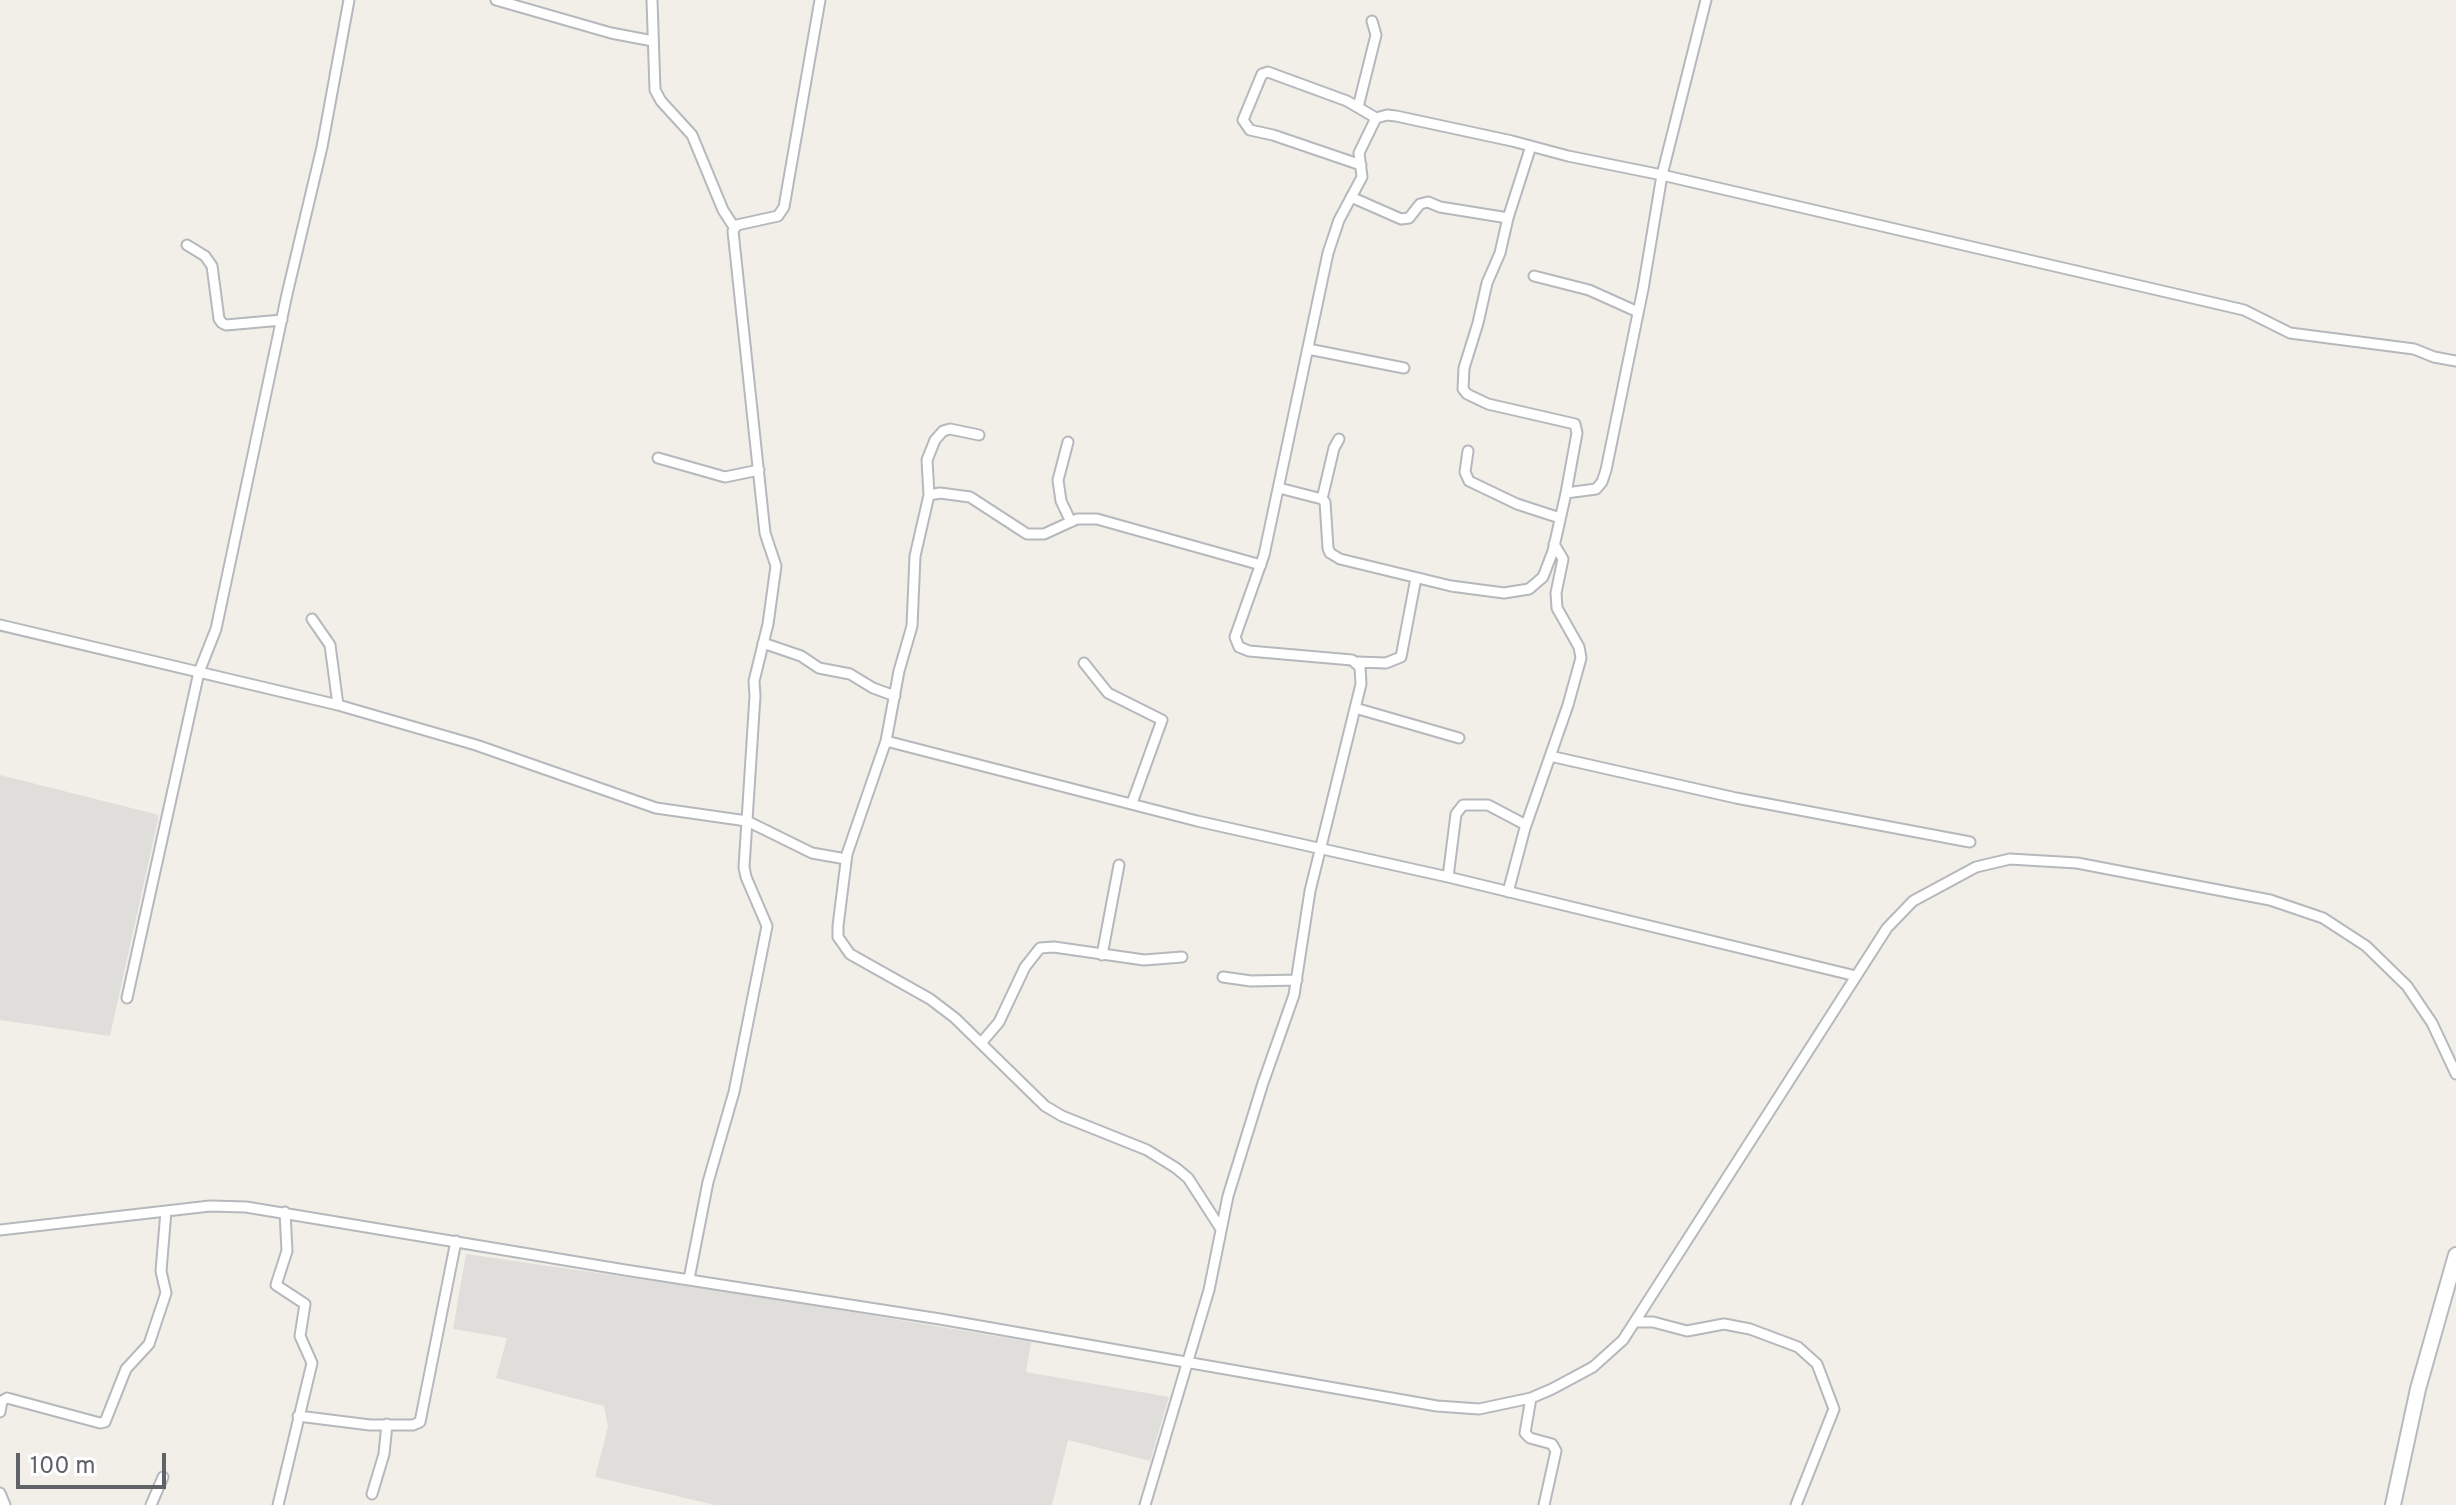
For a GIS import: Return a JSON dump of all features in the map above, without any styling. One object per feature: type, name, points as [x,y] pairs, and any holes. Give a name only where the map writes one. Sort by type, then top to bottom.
[{"type":"street","points":[[127,998],[199,672],[216,629],[322,147],[349,0]]},
{"type":"street","points":[[496,0],[611,33],[653,41]]},
{"type":"street","points":[[652,0],[657,95],[692,135],[723,210],[734,227],[754,446],[765,533],[776,566],[754,681],[747,821],[746,877],[765,917],[767,933],[734,1092],[708,1182],[687,1277]]},
{"type":"street","points":[[734,227],[772,218],[784,207],[820,0]]},
{"type":"street","points":[[1566,493],[1596,489],[1602,482],[1638,312],[1662,175],[1706,0]]},
{"type":"street","points":[[1358,107],[1376,35],[1372,21]]},
{"type":"street","points":[[1361,165],[1250,130],[1243,120],[1266,72],[1358,107],[1376,118],[1396,116],[2244,310],[2290,333],[2414,349],[2456,361]]},
{"type":"street","points":[[1376,118],[1361,147],[1362,177],[1339,220],[1328,253],[1261,565],[1235,632],[1235,641],[1239,647],[1249,651],[1386,663],[1401,657],[1416,578]]},
{"type":"street","points":[[1279,488],[1325,502],[1328,548],[1334,557],[1451,586],[1520,592],[1536,585],[1543,577],[1566,493],[1577,433],[1575,424],[1488,404],[1463,389],[1464,368],[1487,283],[1500,253],[1531,146]]},
{"type":"street","points":[[1351,197],[1401,219],[1409,218],[1420,204],[1428,202],[1440,207],[1508,218]]},
{"type":"street","points":[[187,245],[205,256],[212,266],[222,323],[282,324]]},
{"type":"street","points":[[1534,276],[1589,290],[1638,312]]},
{"type":"street","points":[[1308,349],[1404,368]]},
{"type":"street","points":[[979,435],[947,429],[935,440],[927,460],[929,495],[915,556],[914,614],[886,741],[846,859],[838,937],[850,954],[930,999],[982,1042],[1045,1106],[1062,1116],[1147,1150],[1176,1168],[1188,1178],[1221,1229]]},
{"type":"street","points":[[1322,499],[1339,439]]},
{"type":"street","points":[[1068,442],[1059,470],[1059,490],[1071,522]]},
{"type":"street","points":[[1468,451],[1465,472],[1469,481],[1517,504],[1560,518]]},
{"type":"street","points":[[658,458],[725,477],[759,470]]},
{"type":"street","points":[[929,495],[940,493],[970,497],[1027,534],[1044,534],[1077,519],[1097,519],[1261,565]]},
{"type":"street","points":[[1508,892],[1526,825],[1581,658],[1579,647],[1557,608],[1556,593],[1563,559],[1554,544]]},
{"type":"street","points":[[312,619],[331,650],[338,705]]},
{"type":"street","points":[[0,625],[338,705],[476,745],[656,808],[747,821],[812,853],[846,859]]},
{"type":"street","points":[[763,643],[801,656],[819,668],[850,674],[895,696]]},
{"type":"street","points":[[1145,1505],[1209,1290],[1228,1196],[1297,980],[1310,891],[1362,674],[1357,662]]},
{"type":"street","points":[[1084,663],[1108,693],[1162,720],[1132,803]]},
{"type":"street","points":[[1355,708],[1459,738]]},
{"type":"street","points":[[886,741],[1022,778],[1856,976]]},
{"type":"street","points":[[1550,756],[1721,794],[1970,842]]},
{"type":"street","points":[[1448,877],[1456,814],[1463,805],[1488,805],[1526,825]]},
{"type":"street","points":[[0,1230],[221,1205],[285,1212],[1188,1361],[1459,1409],[1502,1406],[1531,1398],[1593,1367],[1623,1340],[1898,914],[1913,901],[1976,867],[2010,859],[2077,863],[2255,896],[2323,918],[2366,946],[2407,986],[2432,1023],[2456,1074]]},
{"type":"street","points":[[1102,955],[1119,865]]},
{"type":"street","points":[[982,1042],[999,1022],[1025,967],[1040,948],[1054,947],[1144,960],[1182,957]]},
{"type":"street","points":[[1223,977],[1251,981],[1297,980]]},
{"type":"street","points":[[0,1412],[2,1401],[7,1398],[105,1422],[124,1372],[151,1340],[166,1293],[161,1271],[166,1211]]},
{"type":"street","points":[[278,1505],[312,1363],[300,1336],[305,1304],[276,1285],[287,1251],[285,1212]]},
{"type":"street","points":[[298,1416],[362,1425],[413,1425],[422,1420],[456,1241]]},
{"type":"street","points":[[2393,1505],[2418,1389],[2456,1255]]},
{"type":"street","points":[[1635,1322],[1661,1324],[1687,1331],[1724,1324],[1750,1329],[1798,1347],[1817,1364],[1833,1404],[1833,1416],[1796,1505]]},
{"type":"street","points":[[1531,1398],[1525,1433],[1530,1438],[1552,1444],[1556,1451],[1544,1505]]},
{"type":"street","points":[[372,1494],[384,1454],[387,1424]]},
{"type":"street","points":[[151,1505],[163,1477]]},
{"type":"street","points":[[0,1493],[5,1505]]},
{"type":"shaded area","points":[[0,775],[159,815],[110,1036],[0,1020]]},
{"type":"shaded area","points":[[466,1254],[762,1297],[1031,1342],[1026,1372],[1169,1397],[1150,1461],[1068,1440],[1052,1505],[715,1505],[595,1477],[608,1427],[604,1406],[496,1378],[507,1338],[453,1329]]}]
